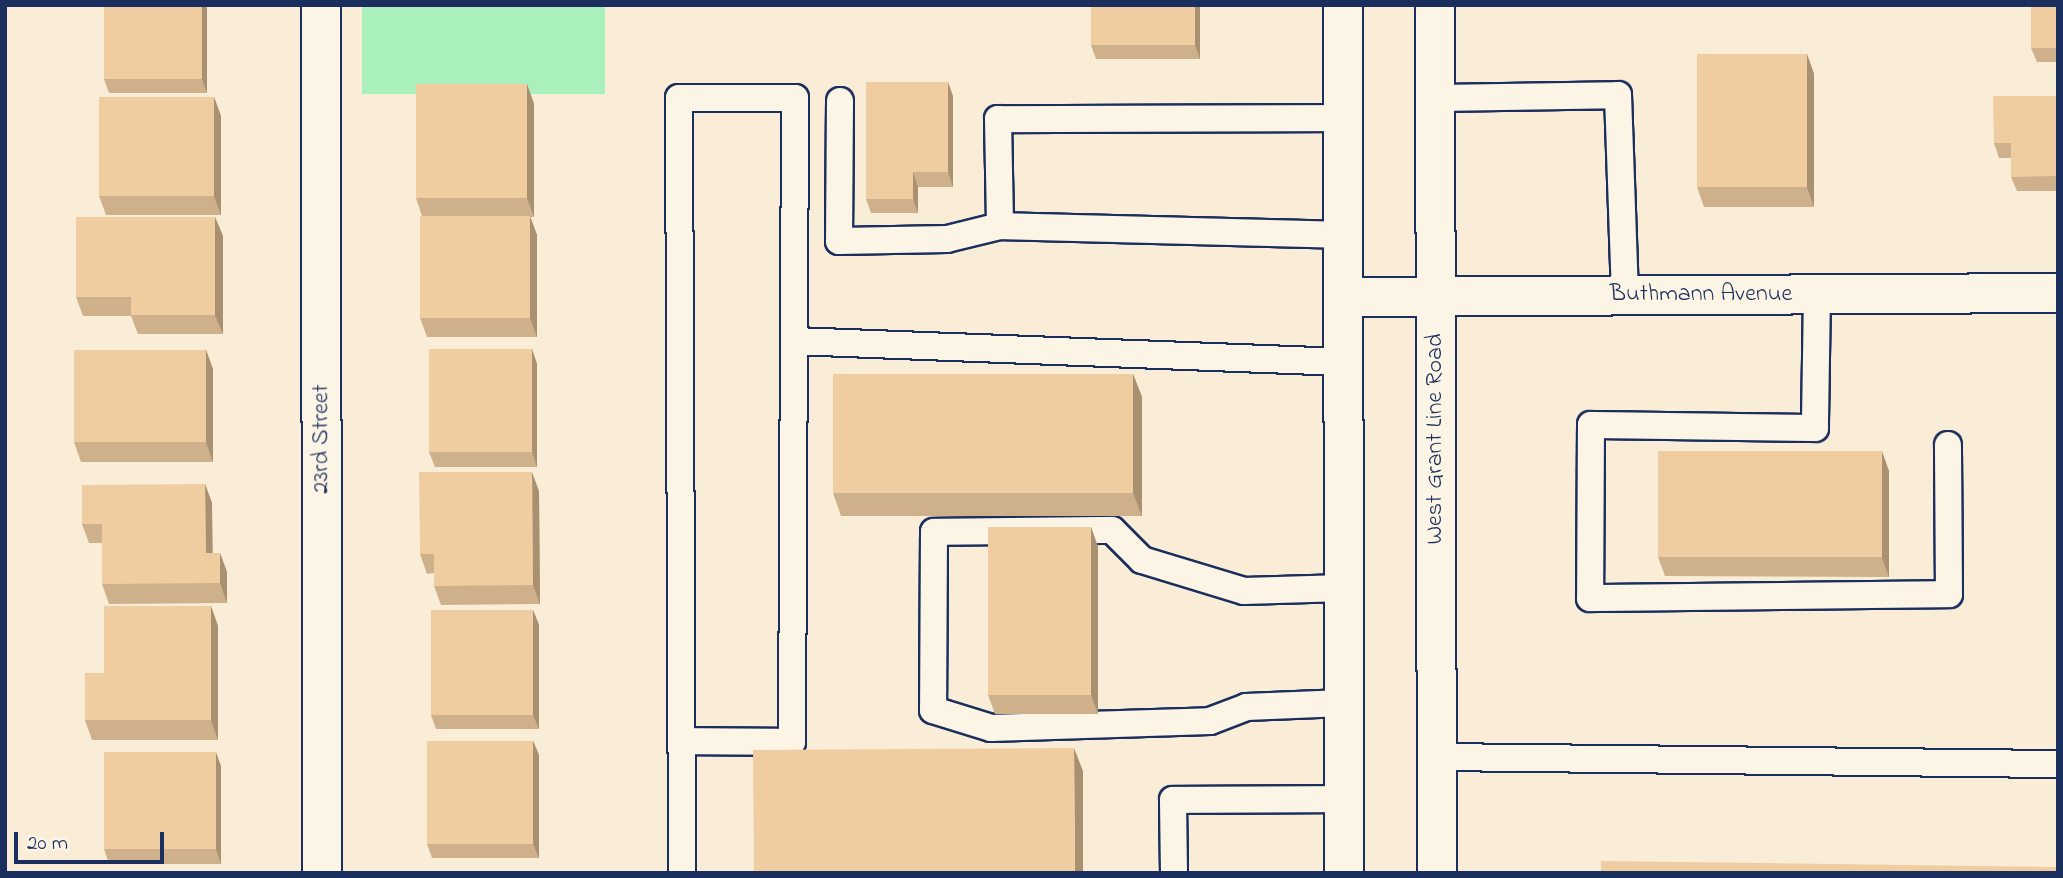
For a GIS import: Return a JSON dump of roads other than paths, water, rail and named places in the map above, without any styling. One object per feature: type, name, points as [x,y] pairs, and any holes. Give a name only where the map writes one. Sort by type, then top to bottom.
[{"type":"main road","name":"23rd Street","points":[[321,5],[323,873]]},
{"type":"main road","points":[[1343,5],[1344,873]]},
{"type":"main road","name":"West Grant Line Road","points":[[1435,5],[1437,873]]},
{"type":"main road","name":"Buthmann Avenue","points":[[1344,297],[2058,293]]},
{"type":"lane","points":[[1435,98],[1618,95],[1625,296]]},
{"type":"lane","points":[[682,741],[792,741],[795,98],[679,98],[682,873]]},
{"type":"lane","points":[[840,101],[839,241],[947,239],[1000,226],[1344,235]]},
{"type":"lane","points":[[1000,226],[998,119],[1344,118]]},
{"type":"lane","points":[[1817,294],[1815,429],[1591,425],[1590,598],[1949,594],[1948,445]]},
{"type":"lane","points":[[794,341],[1344,362]]},
{"type":"lane","points":[[1344,588],[1244,591],[1142,560],[1112,530],[934,531],[933,710],[991,728],[1210,721],[1246,706],[1344,703]]},
{"type":"lane","points":[[1437,757],[2058,764]]},
{"type":"lane","points":[[1174,873],[1173,800],[1344,799]]}]
